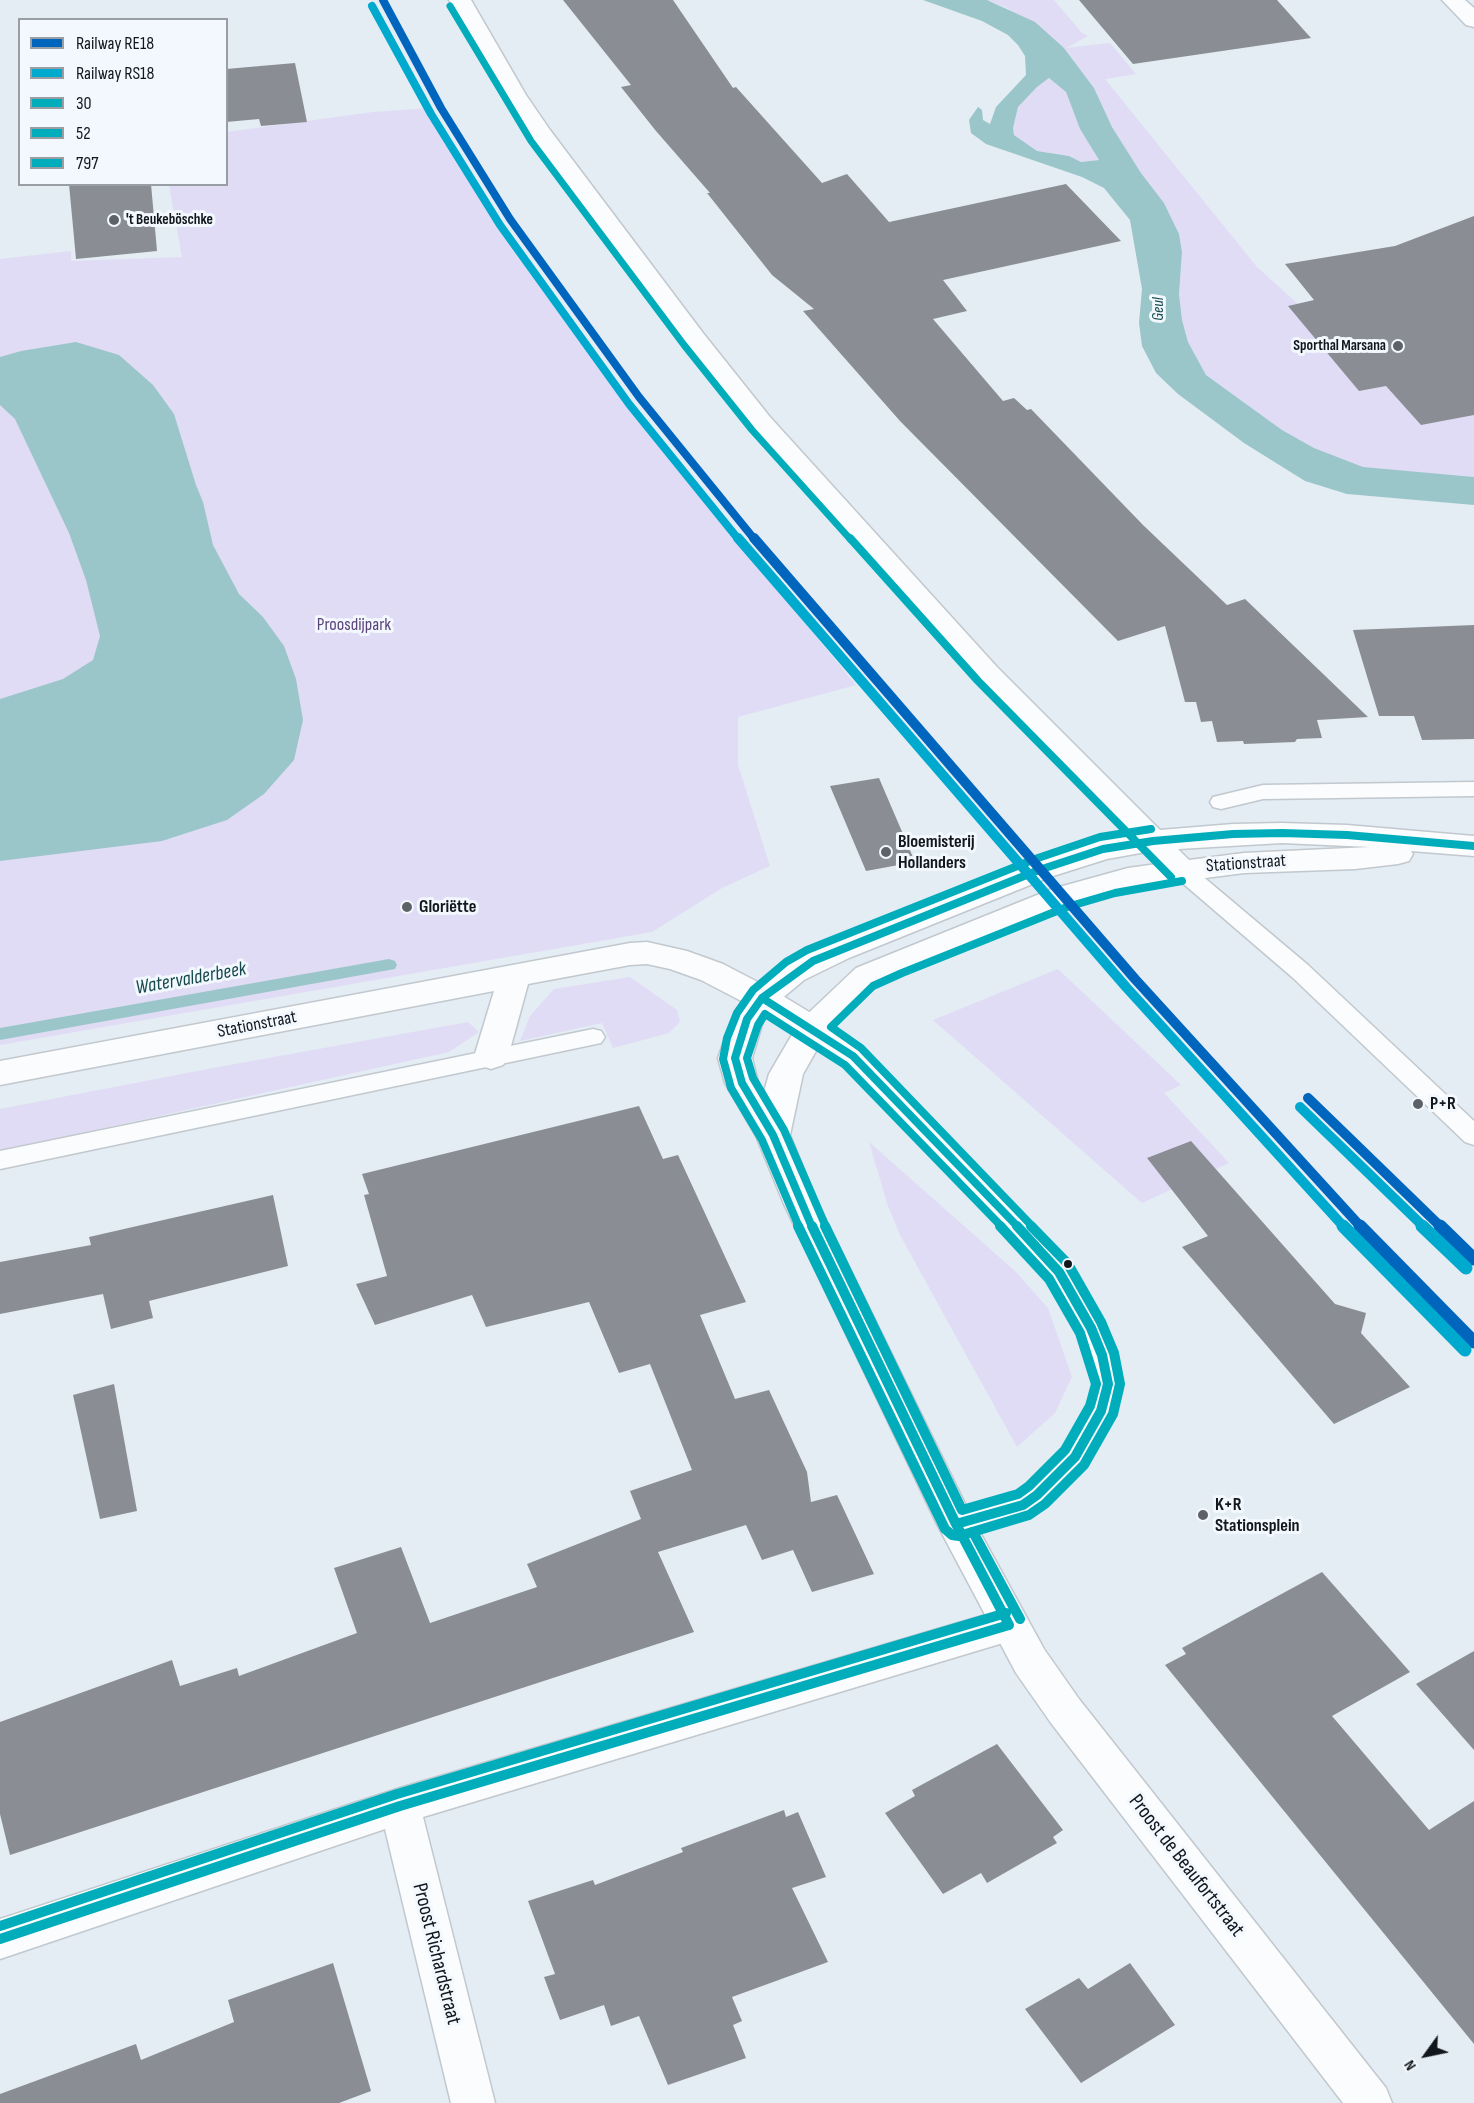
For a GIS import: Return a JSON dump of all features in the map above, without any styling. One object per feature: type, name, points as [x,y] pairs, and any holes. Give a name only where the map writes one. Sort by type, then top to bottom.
[{"type":"street","points":[[460,0],[515,95],[541,134],[694,339],[761,423],[987,673],[1180,869]]},
{"type":"street","points":[[1453,0],[1474,20]]},
{"type":"street","name":"Proost de Beaufortstraat","points":[[1370,2103],[1065,1711],[1030,1661],[956,1524],[801,1204],[773,1135],[742,1083],[735,1058],[747,1019],[762,998],[793,972],[813,961],[915,919],[1103,849],[1153,841],[1233,834],[1282,833],[1347,835],[1474,847]]},
{"type":"street","name":"Stationstraat","points":[[773,1135],[786,1074],[812,1029],[867,976],[897,962],[1063,896],[1112,881],[1180,869],[1244,863],[1355,859],[1474,847]]},
{"type":"street","name":"Stationstraat","points":[[0,1073],[630,954],[647,953],[676,958],[712,972],[762,998],[812,1029]]},
{"type":"street","points":[[491,1057],[514,977]]},
{"type":"street","points":[[0,1939],[400,1806],[1009,1625]]},
{"type":"street","name":"Proost Richardstraat","points":[[400,1806],[473,2103]]},
{"type":"lane","points":[[1221,802],[1263,792],[1474,789]]},
{"type":"lane","points":[[1180,869],[1300,971],[1474,1136]]},
{"type":"lane","points":[[812,1029],[853,1056],[975,1180],[1059,1272],[1091,1328],[1102,1355],[1108,1384],[1101,1411],[1075,1457],[1037,1495],[1023,1504],[956,1524]]},
{"type":"lane","points":[[0,1160],[593,1037]]},
{"type":"green space","points":[[987,0],[1054,0],[1082,33],[1088,36],[1066,48],[1110,43],[1136,74],[1105,79],[1257,267],[1421,415],[1474,407],[1474,477],[1363,468],[1314,448],[1282,430],[1206,375],[1188,342],[1182,320],[1179,294],[1182,252],[1179,234],[1164,203],[1141,173],[1112,127],[1094,88],[1064,48],[1007,8]]},
{"type":"green space","points":[[1049,78],[1066,92],[1080,129],[1099,160],[1081,162],[1069,156],[1037,151],[1014,135],[1013,128],[1018,107]]},
{"type":"green space","name":"Proosdijpark","points":[[429,108],[484,206],[550,300],[681,473],[856,685],[738,717],[738,765],[770,866],[722,888],[652,932],[0,1045],[0,259],[71,251],[71,261],[182,257],[169,186],[228,186],[228,132],[373,112]]},
{"type":"green space","points":[[1058,969],[1181,1085],[1164,1093],[1229,1163],[1142,1203],[933,1020]]},
{"type":"green space","points":[[630,977],[677,1010],[680,1022],[669,1033],[613,1048],[602,1023],[520,1041],[530,1016],[554,989]]},
{"type":"green space","points":[[468,1022],[479,1032],[449,1052],[0,1151],[0,1109]]},
{"type":"green space","points":[[869,1142],[1015,1271],[1048,1308],[1072,1377],[1055,1413],[1017,1447],[900,1235],[888,1206]]},
{"type":"water","name":"Geul","points":[[923,0],[987,0],[1035,22],[1064,48],[1094,88],[1112,127],[1141,173],[1164,203],[1179,234],[1182,252],[1179,294],[1182,320],[1188,342],[1206,375],[1282,430],[1314,448],[1363,467],[1474,477],[1474,505],[1347,494],[1305,481],[1244,443],[1178,394],[1156,373],[1142,346],[1139,323],[1142,289],[1130,220],[1104,188],[1082,177],[986,144],[971,133],[969,120],[978,107],[982,110],[983,120],[990,124],[996,107],[1026,75],[1025,56],[1018,45],[1008,35],[982,21]],"holes":[[[1049,78],[1066,92],[1080,129],[1099,160],[1081,162],[1069,156],[1037,151],[1014,135],[1013,128],[1018,107],[1037,87]]]},
{"type":"water","points":[[76,342],[119,355],[153,385],[174,414],[203,502],[213,545],[239,594],[263,617],[284,646],[296,679],[303,720],[294,760],[264,794],[227,820],[162,841],[0,861],[0,699],[63,679],[93,660],[100,636],[86,580],[69,533],[15,419],[0,405],[0,357],[21,351]]},
{"type":"building","points":[[563,0],[673,0],[733,88],[736,87],[822,183],[847,174],[889,222],[1066,184],[1121,241],[943,280],[967,311],[933,319],[1003,401],[1014,398],[1027,410],[1031,409],[1143,525],[1227,605],[1245,599],[1368,717],[1317,720],[1322,738],[1297,739],[1295,742],[1244,744],[1243,741],[1217,742],[1212,721],[1201,722],[1196,702],[1185,702],[1165,626],[1118,641],[900,421],[803,311],[814,309],[772,275],[707,193],[710,193],[656,131],[621,87],[631,85]]},
{"type":"building","points":[[1079,0],[1277,0],[1311,38],[1133,64]]},
{"type":"building","points":[[295,63],[307,122],[261,126],[259,119],[228,122],[228,69]]},
{"type":"building","name":"'t Beukeböschke","points":[[69,186],[151,186],[157,251],[76,259]]},
{"type":"building","name":"Sporthal Marsana","points":[[1474,216],[1474,415],[1421,425],[1386,386],[1359,391],[1288,306],[1314,300],[1285,264],[1395,246]]},
{"type":"building","points":[[1474,625],[1474,739],[1422,740],[1414,716],[1379,716],[1353,630]]},
{"type":"building","points":[[879,778],[915,862],[866,871],[830,786]]},
{"type":"building","points":[[639,1106],[663,1159],[678,1155],[746,1302],[700,1315],[735,1399],[769,1390],[807,1472],[811,1502],[837,1495],[874,1574],[812,1592],[793,1550],[762,1560],[746,1525],[658,1552],[694,1632],[10,1855],[0,1814],[0,1722],[172,1660],[180,1686],[237,1668],[239,1676],[357,1633],[334,1568],[401,1547],[430,1623],[537,1587],[527,1564],[641,1519],[630,1491],[692,1470],[650,1364],[619,1373],[589,1302],[486,1327],[472,1295],[375,1325],[356,1284],[387,1276],[364,1195],[369,1194],[362,1174]]},
{"type":"building","points":[[1191,1141],[1335,1304],[1366,1313],[1361,1333],[1410,1387],[1334,1424],[1182,1247],[1208,1236],[1147,1158]]},
{"type":"building","points":[[273,1195],[288,1266],[149,1301],[153,1318],[111,1329],[103,1294],[0,1314],[0,1262],[91,1245],[89,1237]]},
{"type":"building","points":[[114,1384],[137,1511],[100,1519],[73,1395]]},
{"type":"building","points":[[1322,1572],[1410,1672],[1332,1716],[1429,1830],[1474,1801],[1474,2044],[1165,1665],[1186,1654],[1182,1648]]},
{"type":"building","points":[[1474,1651],[1474,1750],[1416,1684]]},
{"type":"building","points":[[997,1744],[1063,1830],[1053,1837],[1057,1843],[987,1883],[981,1873],[943,1894],[885,1813],[915,1796],[912,1790]]},
{"type":"building","points":[[784,1810],[786,1817],[798,1812],[826,1877],[792,1888],[828,1962],[732,1997],[742,2021],[733,2025],[746,2058],[668,2085],[639,2016],[611,2026],[604,2005],[560,2020],[544,1977],[555,1974],[528,1901],[593,1880],[595,1885],[683,1852],[681,1848]]},
{"type":"building","points":[[333,1963],[371,2091],[339,2103],[0,2103],[0,2094],[136,2044],[141,2060],[234,2022],[228,2000]]},
{"type":"building","points":[[1130,1963],[1175,2025],[1081,2083],[1025,2009],[1079,1978],[1088,1989]]},
{"type":"waterway","name":"Watervalderbeek","points":[[0,1034],[389,965]]},
{"type":"rail line","name":"RE18","points":[[383,0],[441,108],[510,219],[639,397],[696,469],[806,601],[1135,979],[1347,1213],[1474,1342]]},
{"type":"rail line","name":"RS18","points":[[372,6],[431,114],[500,225],[629,404],[687,477],[797,609],[1126,987],[1338,1221],[1465,1350]]},
{"type":"rail line","name":"RE18","points":[[1308,1098],[1474,1259]]},
{"type":"rail line","name":"RS18","points":[[1300,1107],[1466,1268]]},
{"type":"transit line","name":"52","points":[[450,6],[531,141],[684,345],[752,430],[978,681],[1171,877]]},
{"type":"transit line","name":"52","points":[[1151,829],[1100,837],[1035,859],[807,950],[786,962],[753,990],[737,1013],[727,1038],[723,1059],[731,1088],[762,1140],[790,1209],[945,1529],[952,1535],[959,1536],[1029,1515],[1045,1504],[1084,1465],[1113,1414],[1120,1384],[1114,1353],[1101,1322],[1068,1264],[861,1048],[831,1027],[873,986],[902,973],[1067,907],[1115,893],[1182,881]]},
{"type":"transit line","name":"30","points":[[1009,1625],[956,1524],[801,1204],[773,1135],[742,1083],[735,1058],[747,1019],[762,998],[813,961],[1039,870],[1103,849],[1153,841],[1233,834],[1282,833],[1347,835],[1474,846]]},
{"type":"transit line","name":"30","points":[[762,998],[853,1056],[975,1180],[1059,1272],[1091,1328],[1102,1355],[1108,1384],[1101,1411],[1075,1457],[1037,1495],[1023,1505],[956,1524]]},
{"type":"transit line","name":"797","points":[[765,1014],[845,1065],[966,1188],[1049,1279],[1080,1333],[1096,1384],[1090,1406],[1065,1450],[1018,1494],[962,1510],[812,1199],[784,1130],[753,1078],[747,1058],[758,1025],[765,1014]]},
{"type":"transit line","name":"797","points":[[973,1532],[1020,1619]]},
{"type":"transit line","name":"797","points":[[0,1926],[397,1794],[1006,1613]]},
{"type":"transit line","name":"30","points":[[0,1939],[400,1806],[1009,1625]]},
{"type":"place","name":"'t Beukeböschke","points":[[114,220]]},
{"type":"place","name":"Sporthal Marsana","points":[[1398,346]]},
{"type":"place","name":"Bloemisterij Hollanders","points":[[886,852]]},
{"type":"place","name":"Gloriëtte","points":[[407,907]]},
{"type":"place","name":"P+R","points":[[1418,1104]]},
{"type":"place","name":"K+R Stationsplein","points":[[1203,1515]]}]
